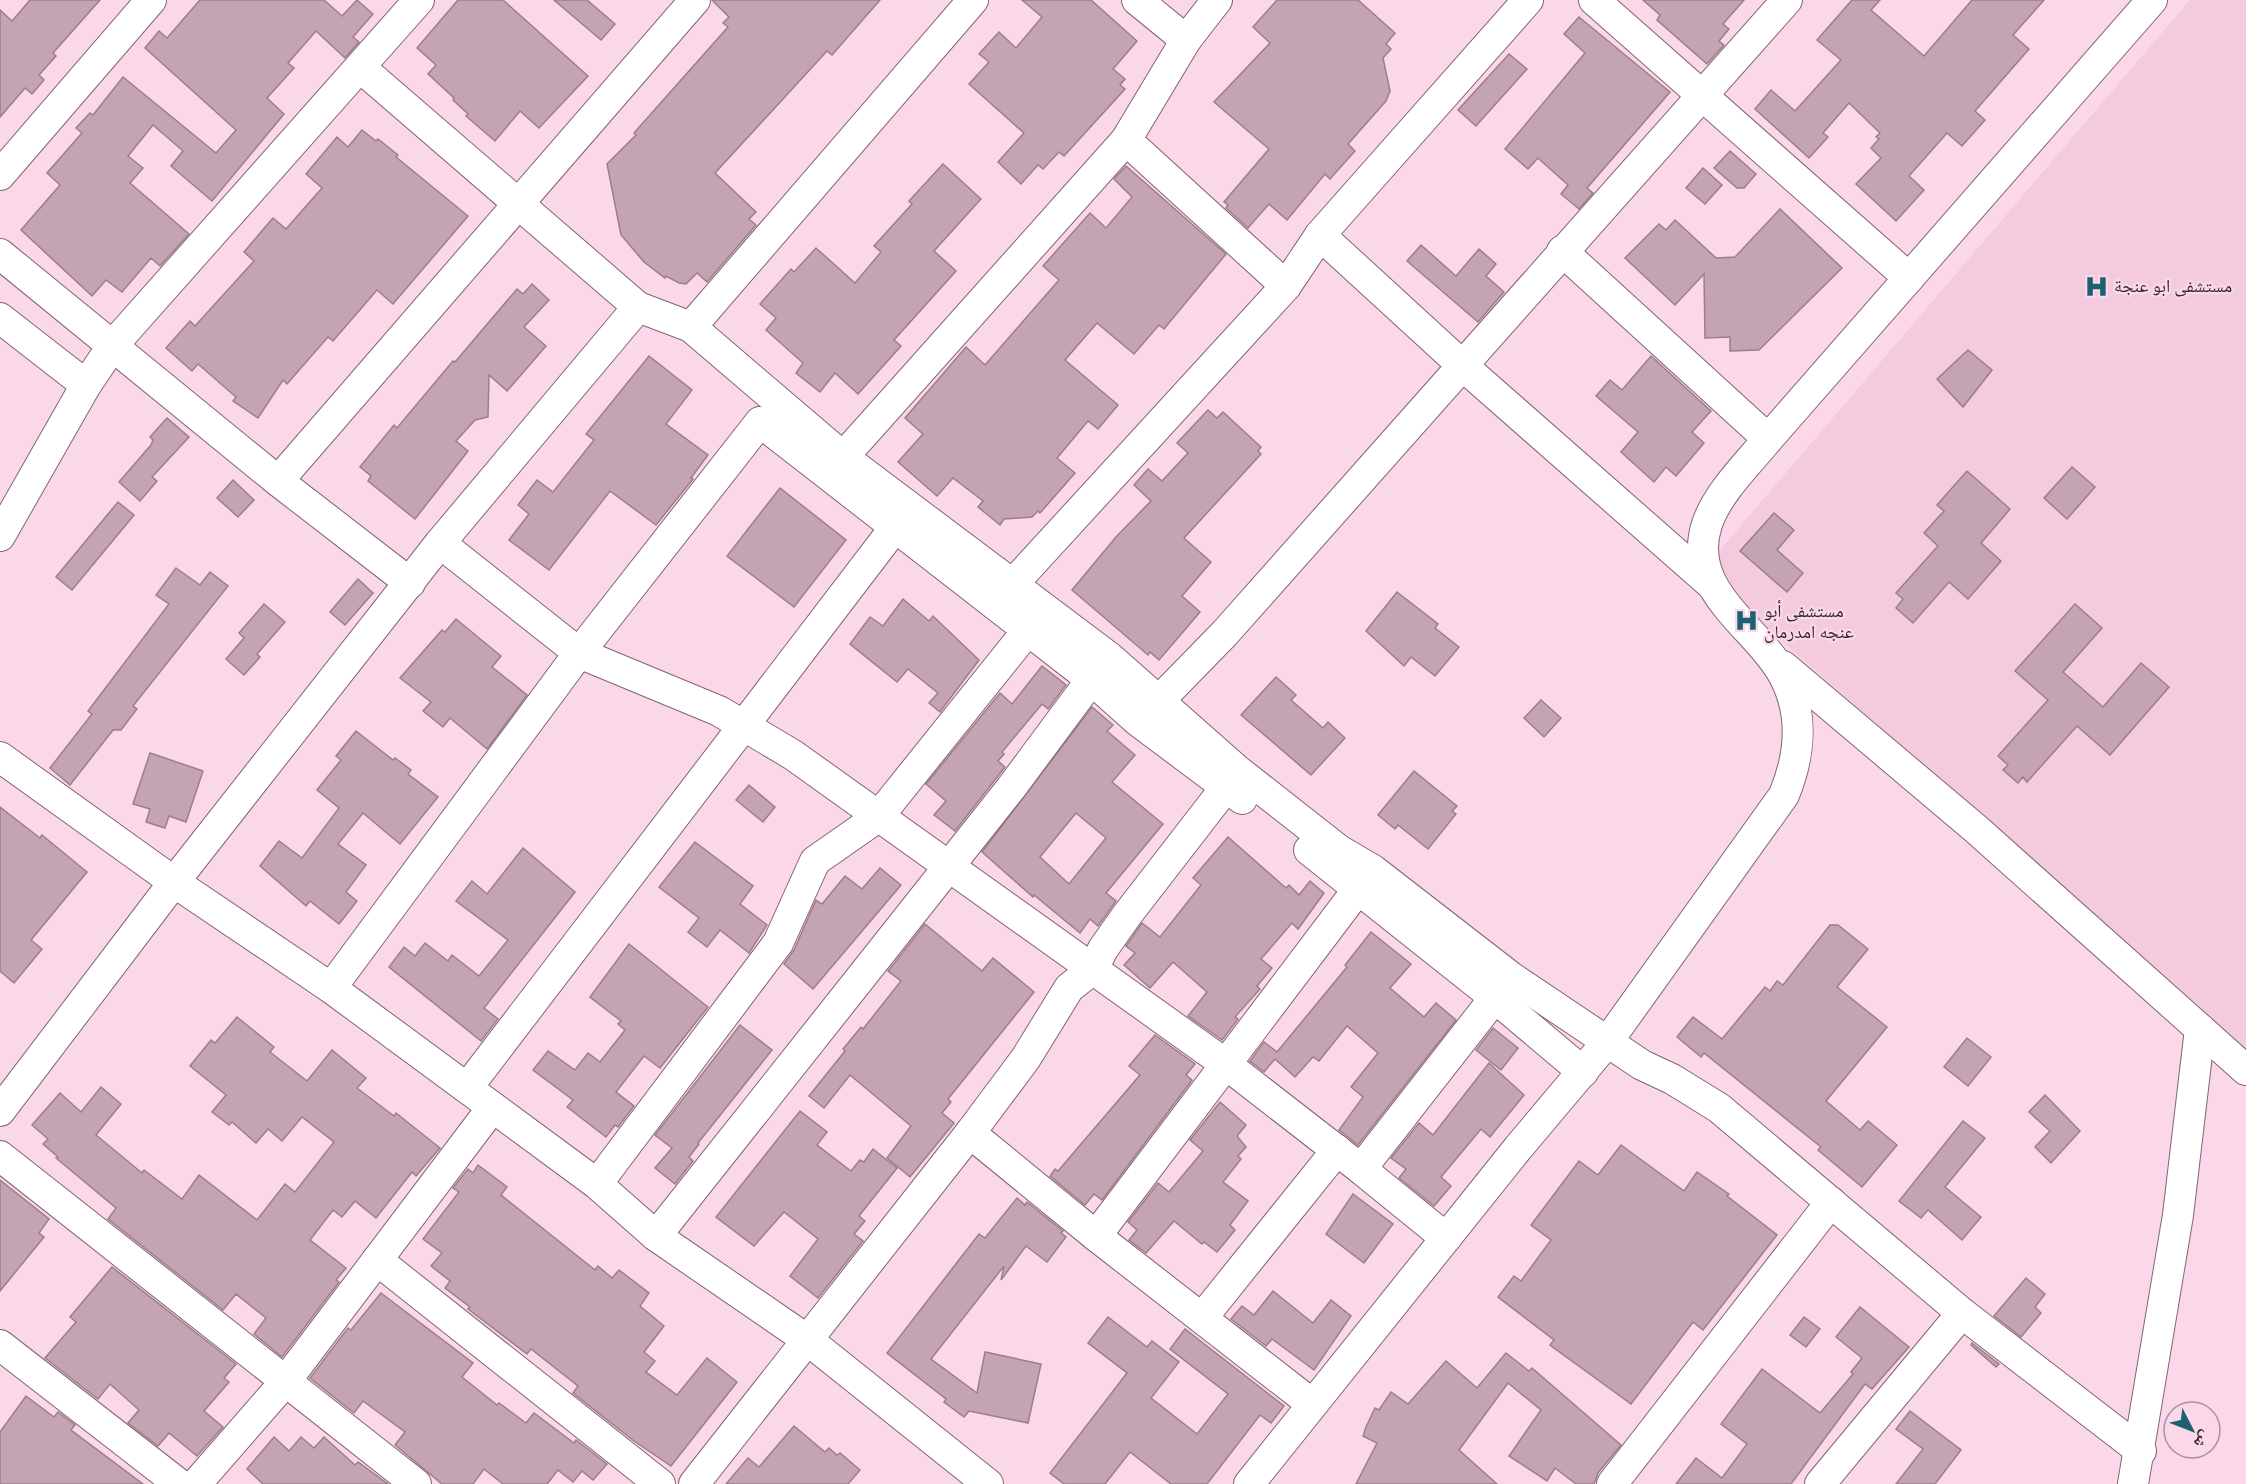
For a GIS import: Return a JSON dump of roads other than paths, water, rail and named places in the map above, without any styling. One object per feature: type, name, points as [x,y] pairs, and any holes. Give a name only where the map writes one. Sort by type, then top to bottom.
[{"type":"street","points":[[0,175],[151,0]]},
{"type":"street","points":[[278,481],[694,0]]},
{"type":"street","points":[[691,327],[973,0]]},
{"type":"street","points":[[1137,0],[1186,40]]},
{"type":"street","points":[[843,457],[1126,140],[1186,40],[1217,0]]},
{"type":"street","points":[[1011,586],[1286,286],[1320,235],[1528,0]]},
{"type":"street","points":[[1594,0],[1909,278]]},
{"type":"street","points":[[1148,712],[1225,633],[1787,0]]},
{"type":"street","points":[[2152,0],[1768,439],[1714,507],[1703,545],[1705,565],[1711,584],[1722,602],[1770,655],[1976,829],[2246,1070]]},
{"type":"street","points":[[0,536],[86,384],[113,345],[362,68],[406,5]]},
{"type":"street","points":[[362,68],[638,307],[691,327],[843,457],[1011,586],[1226,787],[1366,879],[1503,987],[1583,1072]]},
{"type":"street","points":[[1126,140],[1286,286]]},
{"type":"street","points":[[1320,235],[1463,366],[1711,584]]},
{"type":"street","points":[[1562,251],[1768,439]]},
{"type":"street","points":[[0,254],[278,481],[410,583]]},
{"type":"street","points":[[0,1111],[174,882],[440,543],[638,307]]},
{"type":"street","points":[[0,318],[86,384]]},
{"type":"street","points":[[331,988],[579,653],[758,422],[896,526],[1028,630],[1100,668]]},
{"type":"street","points":[[467,1088],[896,526]]},
{"type":"street","points":[[440,543],[579,653],[693,699],[746,725],[793,755],[1227,1065],[1337,1149],[1446,1238]]},
{"type":"street","points":[[597,1184],[778,943],[815,861],[878,817],[1028,630]]},
{"type":"street","points":[[1249,1484],[1446,1238],[1608,1041],[1784,795],[1793,772],[1798,747],[1798,723],[1793,699],[1784,676],[1770,655]]},
{"type":"street","points":[[656,1236],[949,865],[1100,668]]},
{"type":"street","points":[[1148,712],[1329,843],[1366,879]]},
{"type":"street","points":[[0,757],[174,882],[331,988],[467,1088],[597,1184],[656,1236],[809,1341],[988,1484]]},
{"type":"street","points":[[694,1484],[809,1341],[970,1133],[1026,1058],[1069,988],[1094,969],[1103,949],[1126,915],[1226,787]]},
{"type":"street","points":[[1096,1236],[1366,879]]},
{"type":"street","points":[[1503,987],[1608,1041],[1642,1065],[1672,1079],[1719,1108],[1962,1313],[2141,1451]]},
{"type":"street","points":[[1361,1169],[1503,987]]},
{"type":"street","points":[[2133,1484],[2141,1451],[2178,1215],[2200,1029]]},
{"type":"street","points":[[196,1484],[285,1382],[492,1108]]},
{"type":"street","points":[[970,1133],[1096,1236],[1312,1404]]},
{"type":"street","points":[[1202,1318],[1337,1149]]},
{"type":"street","points":[[0,1156],[416,1484]]},
{"type":"street","points":[[1612,1484],[1831,1202]]},
{"type":"street","points":[[377,1260],[660,1484]]},
{"type":"street","points":[[1820,1484],[1962,1313]]},
{"type":"street","points":[[0,1345],[179,1484]]},
{"type":"place","name":"مستشفى ابو عنجة","points":[[2096,286]]},
{"type":"place","name":"مستشفى أبو عنجه امدرمان","points":[[1746,621]]}]
